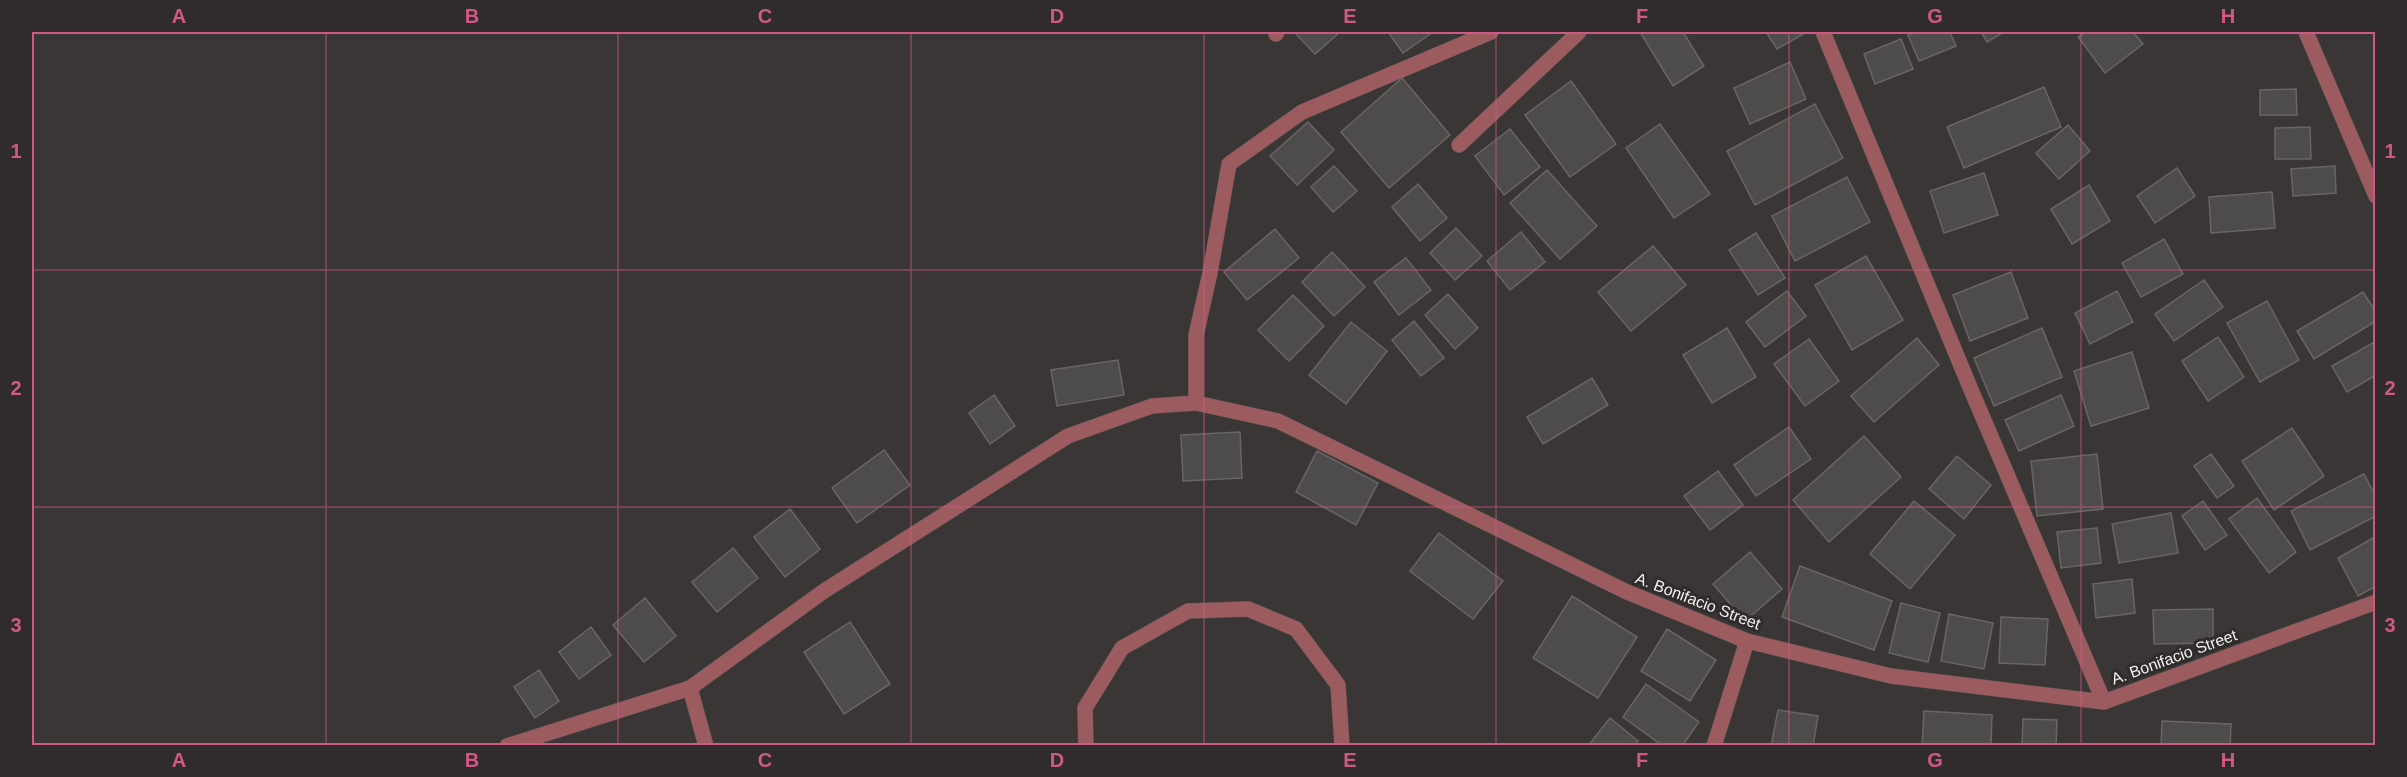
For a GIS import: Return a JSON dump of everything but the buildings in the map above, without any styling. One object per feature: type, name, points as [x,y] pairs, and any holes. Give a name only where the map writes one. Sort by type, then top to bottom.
[{"type":"street","points":[[1196,403],[1196,335],[1210,273],[1228,164],[1302,112],[1491,32]]},
{"type":"street","points":[[1459,145],[1579,32]]},
{"type":"street","points":[[1823,32],[1969,385],[2104,702]]},
{"type":"street","points":[[2306,32],[2376,196]]},
{"type":"street","name":"A. Bonifacio Street","points":[[507,746],[690,688],[824,591],[1068,436],[1152,406],[1196,403],[1278,421],[1627,592],[1747,641],[1891,676],[2104,702],[2376,602]]},
{"type":"street","points":[[1086,746],[1084,708],[1122,648],[1188,611],[1248,609],[1296,629],[1338,685],[1342,746]]},
{"type":"street","points":[[1714,746],[1747,641]]},
{"type":"street","points":[[690,688],[705,746]]}]
